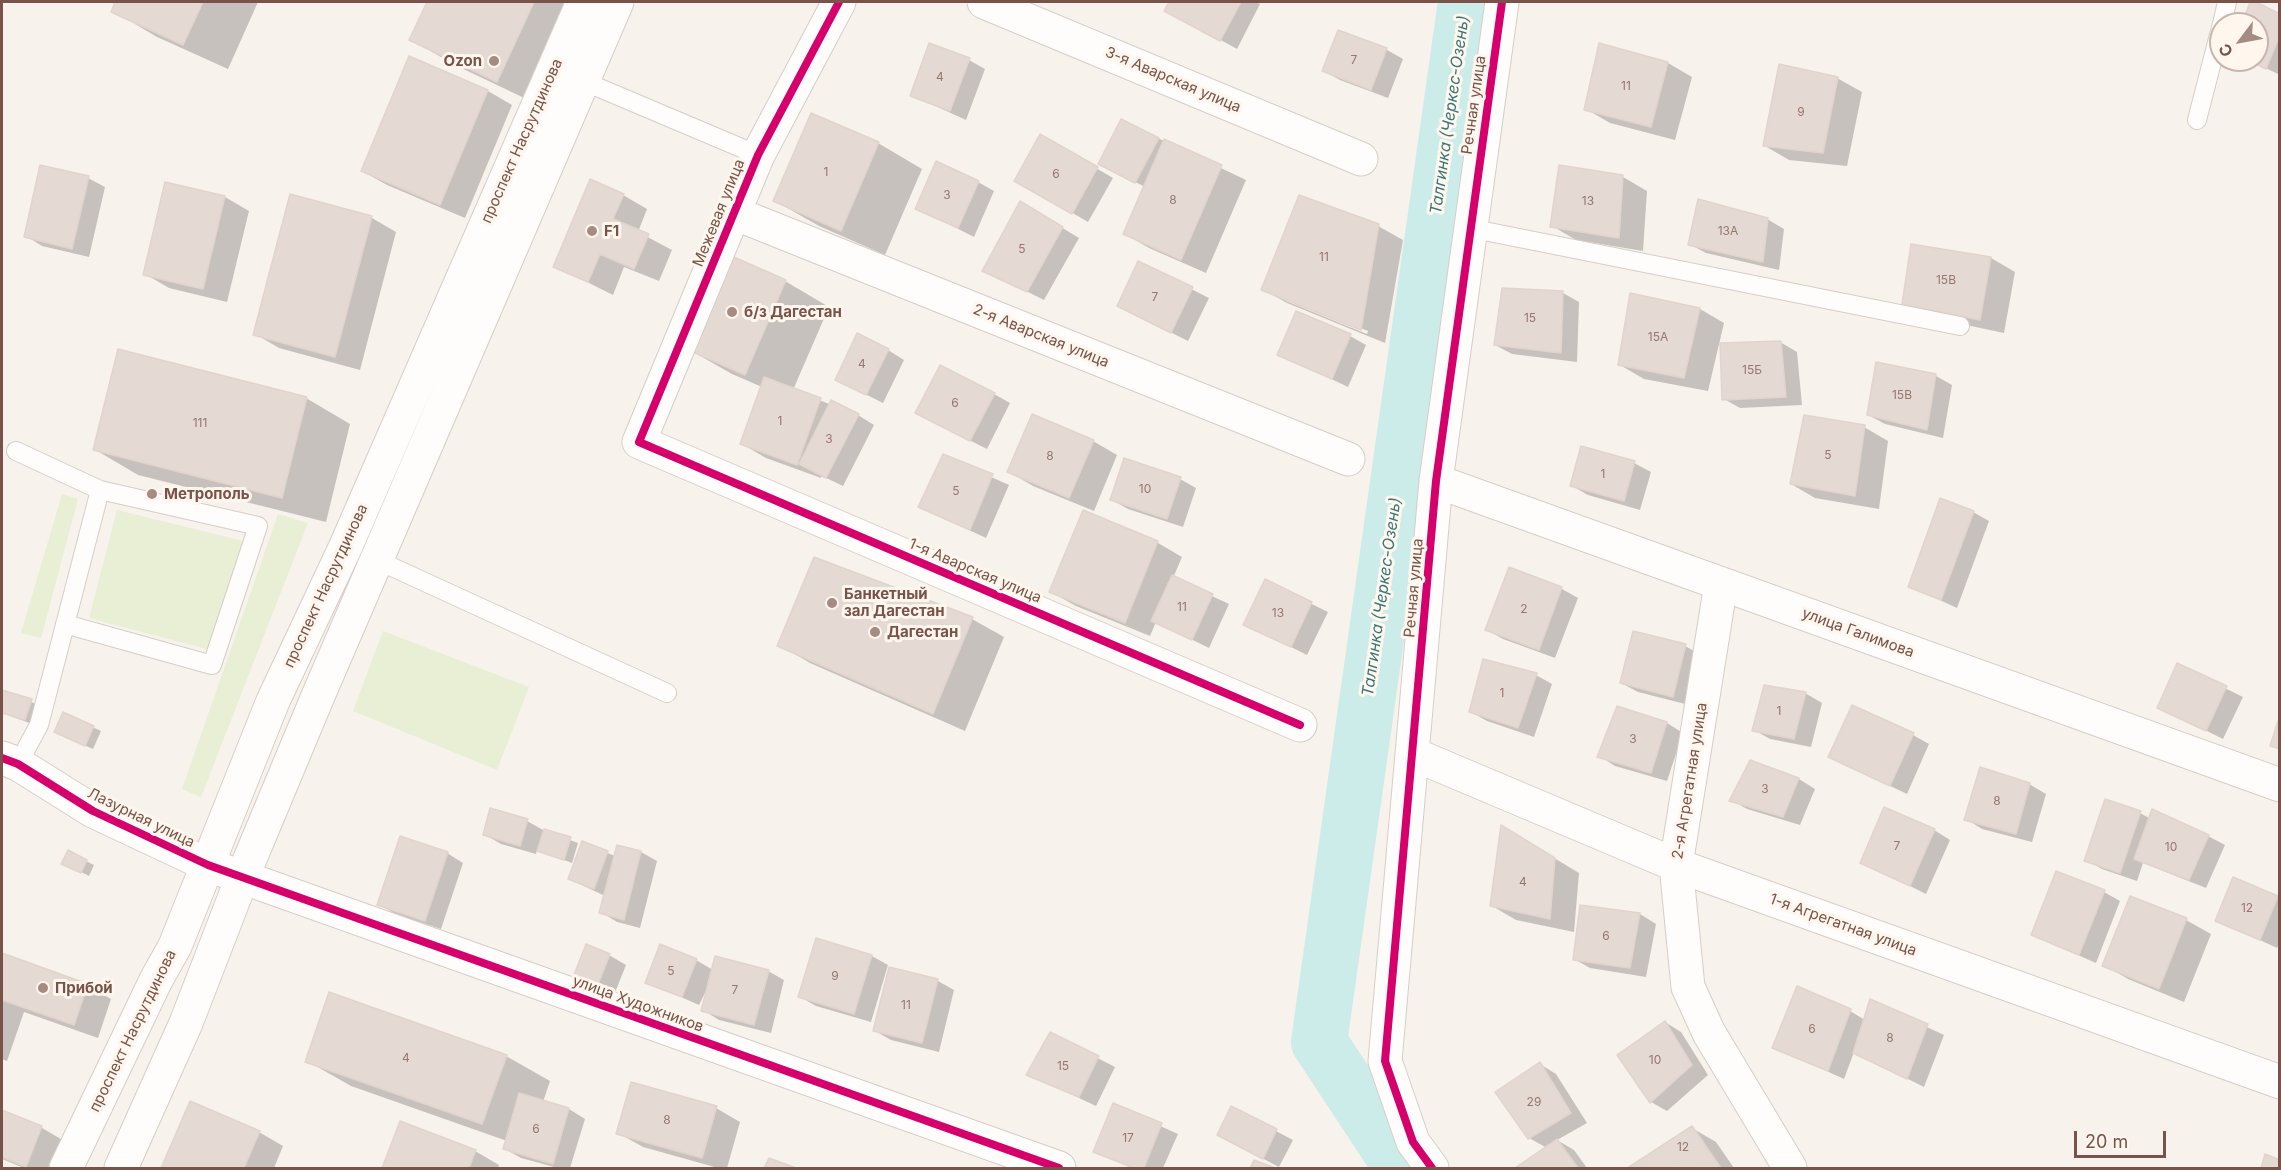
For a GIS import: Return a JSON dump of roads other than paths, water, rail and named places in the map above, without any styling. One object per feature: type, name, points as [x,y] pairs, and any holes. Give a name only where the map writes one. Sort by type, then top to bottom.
[{"type":"street","name":"проспект Насрутдинова","points":[[66,1168],[156,980],[175,946],[184,918],[208,865],[273,701],[345,548],[583,2]]},
{"type":"street","name":"проспект Насрутдинова","points":[[121,1168],[186,1023],[242,878],[617,2]]},
{"type":"street","name":"Межевая улица","points":[[639,442],[758,155],[839,2]]},
{"type":"street","name":"3-я Аварская улица","points":[[984,2],[1361,159]]},
{"type":"street","name":"Речная улица","points":[[1432,1168],[1413,1142],[1385,1061],[1436,481],[1469,228],[1502,2]]},
{"type":"street","name":"2-я Аварская улица","points":[[734,213],[1348,459]]},
{"type":"street","name":"1-я Аварская улица","points":[[639,442],[1300,725]]},
{"type":"street","name":"улица Галимова","points":[[1436,481],[2280,785]]},
{"type":"street","name":"2-я Агрегатная улица","points":[[1721,584],[1676,865],[1688,987],[1709,1033],[1790,1168]]},
{"type":"street","name":"1-я Агрегатная улица","points":[[1413,754],[1676,865],[2280,1083]]},
{"type":"street","name":"Лазурная улица","points":[[10,761],[93,812],[208,865]]},
{"type":"street","name":"улица Художников","points":[[208,865],[1059,1168]]},
{"type":"lane","points":[[2197,120],[2209,72]]},
{"type":"lane","points":[[583,81],[758,155]]},
{"type":"lane","points":[[1469,228],[1960,326]]},
{"type":"lane","points":[[16,451],[100,490],[258,526],[212,665],[65,624]]},
{"type":"lane","points":[[10,761],[39,725],[100,490]]},
{"type":"lane","points":[[379,561],[667,693]]},
{"type":"waterway","name":"Талгинка (Черкес-Озень)","points":[[1402,1168],[1319,1042],[1466,2]]},
{"type":"place","name":"Ozon","points":[[494,61]]},
{"type":"place","name":"F1","points":[[592,231]]},
{"type":"place","name":"б/з Дагестан","points":[[732,312]]},
{"type":"place","name":"Метрополь","points":[[152,494]]},
{"type":"place","name":"Банкетный зал Дагестан","points":[[832,603]]},
{"type":"place","name":"Дагестан","points":[[875,632]]},
{"type":"place","name":"Прибой","points":[[43,988]]}]
